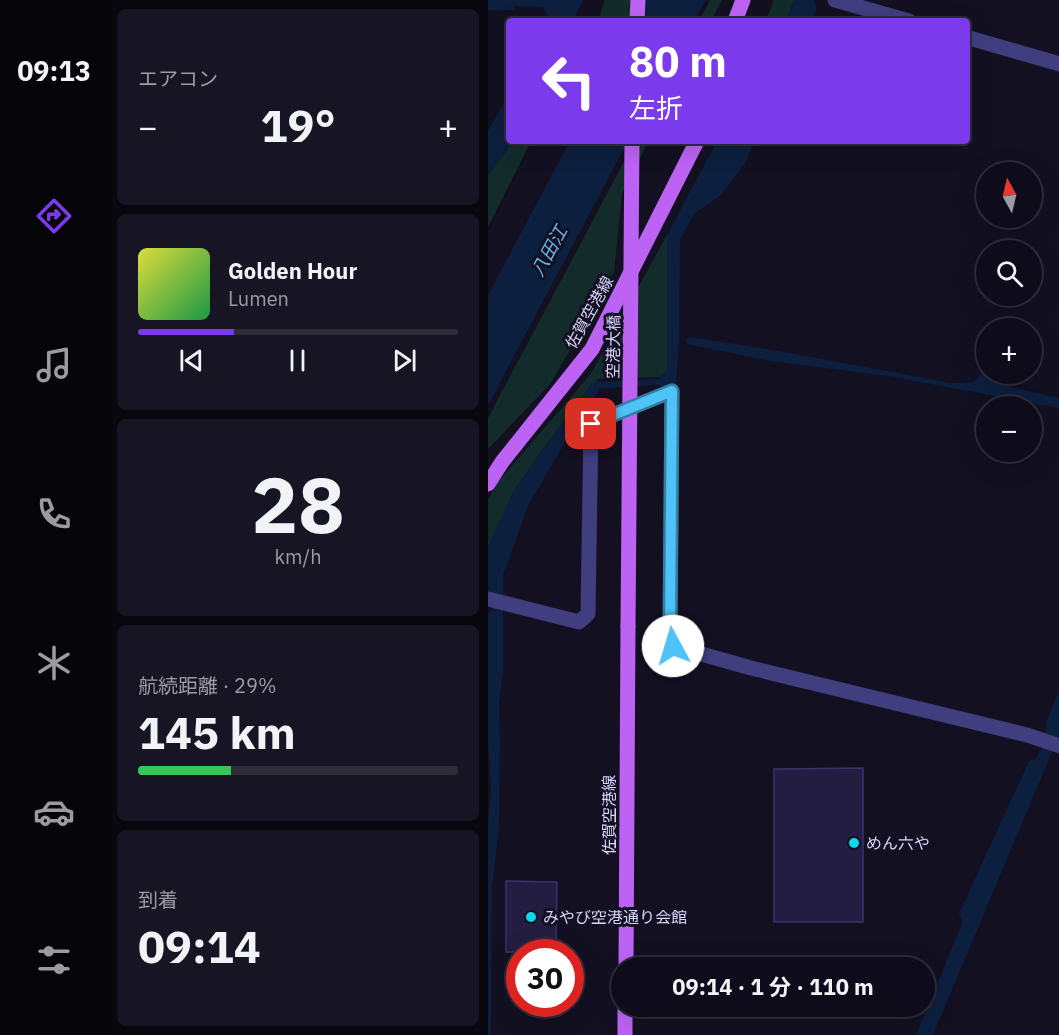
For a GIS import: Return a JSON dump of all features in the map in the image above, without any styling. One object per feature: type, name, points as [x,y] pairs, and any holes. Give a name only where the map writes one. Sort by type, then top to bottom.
[{"type":"main road","points":[[637,18],[638,0]]},
{"type":"main road","points":[[736,18],[743,0]]},
{"type":"main road","name":"空港大橋","points":[[628,626],[632,144]]},
{"type":"main road","name":"佐賀空港線","points":[[488,484],[502,462],[592,349],[695,144]]},
{"type":"main road","name":"佐賀空港線","points":[[626,957],[628,626]]},
{"type":"main road","points":[[625,1017],[625,1035]]},
{"type":"street","points":[[835,0],[898,18]]},
{"type":"street","points":[[970,39],[1060,64]]},
{"type":"street","points":[[489,599],[579,622],[588,614],[591,424],[672,391],[670,629],[673,646],[751,668],[1027,735],[1059,746]]},
{"type":"green space","points":[[605,0],[640,0],[631,18],[599,18]]},
{"type":"green space","points":[[710,0],[722,0],[713,18],[701,18]]},
{"type":"green space","points":[[774,0],[794,0],[787,18],[767,18]]},
{"type":"green space","points":[[512,144],[530,144],[488,227],[488,175]]},
{"type":"green space","points":[[633,144],[647,144],[622,193],[614,272],[551,383],[488,449],[488,418]]},
{"type":"green space","points":[[667,235],[667,372],[659,377],[598,379],[591,385],[515,489],[488,547],[488,500],[497,483],[590,375]]},
{"type":"water","points":[[488,0],[583,0],[574,18],[549,18],[543,7],[514,6],[515,10],[488,10]]},
{"type":"water","points":[[646,0],[706,0],[696,18],[637,18]]},
{"type":"water","points":[[794,0],[814,0],[817,8],[812,18],[787,18]]},
{"type":"water","points":[[506,99],[506,144],[512,144],[488,175],[488,131]]},
{"type":"water","name":"八田江","points":[[568,144],[626,144],[488,405],[488,295]]},
{"type":"water","points":[[715,144],[754,144],[745,163],[722,194],[694,214],[680,239],[676,388],[659,387],[659,377],[667,372],[667,235]]},
{"type":"water","points":[[690,337],[784,352],[951,383],[974,382],[976,380],[976,384],[1005,384],[1059,398],[1059,408],[1042,405],[1042,396],[995,396],[888,376],[770,361],[687,344],[686,340]]},
{"type":"water","points":[[598,379],[599,390],[566,440],[528,506],[503,575],[503,671],[499,703],[499,825],[492,888],[491,1035],[488,1035],[488,824],[491,789],[488,742],[488,614],[494,607],[488,592],[488,547],[515,489],[591,385]]},
{"type":"water","points":[[1059,691],[1059,735],[933,1035],[916,1035],[923,1017],[935,1017],[935,989],[963,921],[959,914],[1029,761],[1036,759],[1046,740],[1046,723]]},
{"type":"building","points":[[863,768],[863,922],[774,922],[774,769]]},
{"type":"building","name":"みやび空港通り会館","points":[[506,881],[557,882],[556,939],[506,939]]},
{"type":"waterway","points":[[599,385],[659,382]]},
{"type":"place","name":"めん六や","points":[[854,843]]},
{"type":"place","name":"みやび空港通り会館","points":[[531,917]]},
{"type":"route","points":[[591,424],[672,391],[670,629],[673,646]]}]
